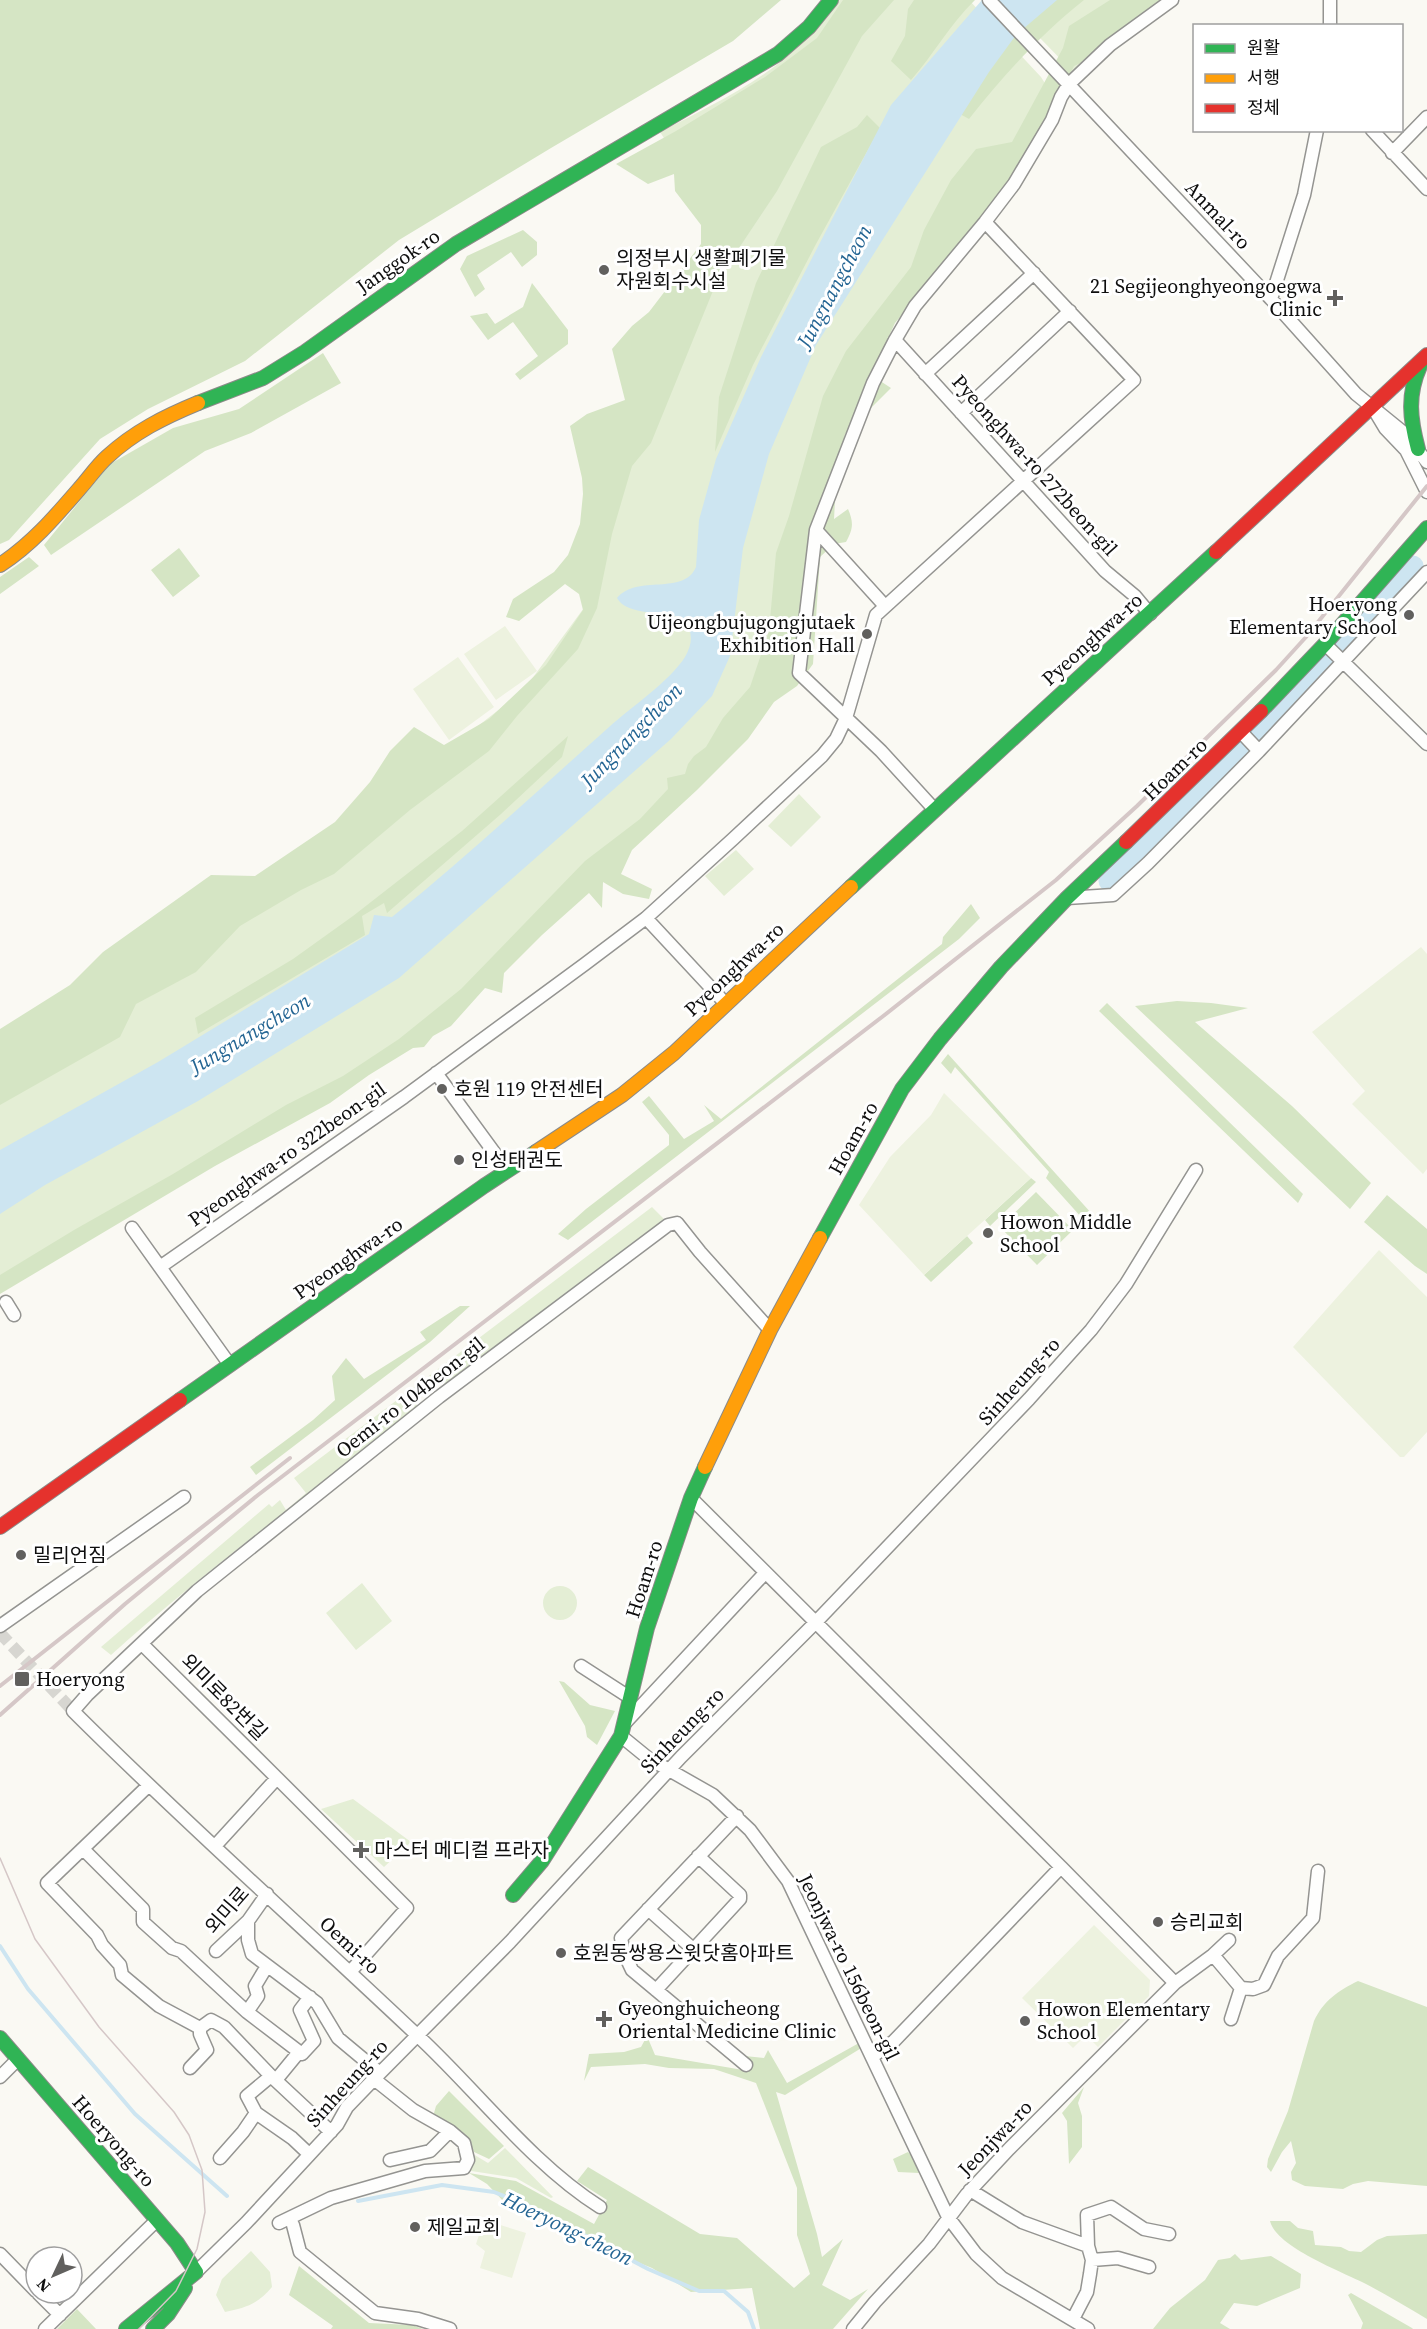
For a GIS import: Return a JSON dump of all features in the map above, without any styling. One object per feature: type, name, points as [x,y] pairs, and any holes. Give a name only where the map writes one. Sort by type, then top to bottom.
[{"type":"street","name":"Janggok-ro","points":[[0,565],[20,552],[45,529],[106,458],[136,433],[166,416],[263,378],[305,352],[456,244],[778,54],[809,27],[831,0]]},
{"type":"street","name":"Anmal-ro","points":[[989,0],[1271,299],[1356,394],[1392,421],[1427,462]]},
{"type":"street","points":[[934,809],[882,751],[799,673],[816,530],[873,383],[895,340],[915,306],[985,222],[1024,168],[1052,120],[1065,80],[1172,0]]},
{"type":"street","points":[[1330,0],[1330,24]]},
{"type":"street","points":[[1392,153],[1427,117]]},
{"type":"street","points":[[1271,299],[1304,195],[1317,132]]},
{"type":"street","points":[[1374,132],[1427,189]]},
{"type":"street","points":[[961,413],[1070,311],[985,222]]},
{"type":"street","points":[[925,374],[1034,273]]},
{"type":"street","name":"Pyeonghwa-ro 322beon-gil","points":[[160,1267],[436,1073],[646,918],[822,756],[836,739],[846,718],[876,615],[1134,380],[1070,311]]},
{"type":"street","name":"Pyeonghwa-ro 272beon-gil","points":[[895,340],[1105,571],[1135,596],[1150,614]]},
{"type":"street","points":[[1418,449],[1409,393],[1425,357]]},
{"type":"street","name":"Pyeonghwa-ro","points":[[0,1527],[507,1170],[622,1095],[674,1053],[934,809],[1150,614],[1425,357]]},
{"type":"street","name":"Anmal-ro","points":[[1372,406],[1385,428],[1406,450],[1427,492]]},
{"type":"street","name":"Hoam-ro","points":[[513,1895],[542,1860],[621,1732],[647,1628],[691,1498],[770,1330],[902,1089],[940,1039],[1002,967],[1067,898],[1241,732],[1325,644],[1427,528]]},
{"type":"street","points":[[816,530],[885,606]]},
{"type":"street","points":[[1067,898],[1113,895],[1259,751],[1427,572]]},
{"type":"street","points":[[1325,644],[1427,744]]},
{"type":"street","points":[[1241,732],[1259,751]]},
{"type":"street","points":[[646,918],[726,1004]]},
{"type":"street","points":[[436,1073],[507,1170]]},
{"type":"street","name":"Sinheung-ro","points":[[196,2272],[246,2223],[331,2132],[347,2108],[377,2076],[510,1942],[669,1771],[960,1473],[1052,1373],[1091,1330],[1126,1284],[1196,1170]]},
{"type":"street","name":"Oemi-ro 104beon-gil","points":[[73,1711],[197,1591],[430,1404],[668,1225],[677,1223],[770,1330]]},
{"type":"street","points":[[132,1228],[230,1365]]},
{"type":"street","points":[[6,1302],[14,1315]]},
{"type":"street","points":[[0,1626],[184,1497]]},
{"type":"street","points":[[691,1498],[1175,1983]]},
{"type":"street","points":[[621,1732],[765,1573]]},
{"type":"street","name":"외미로82번길","points":[[142,1644],[407,1908],[350,1972]]},
{"type":"street","points":[[581,1666],[629,1697]]},
{"type":"street","name":"Oemi-ro","points":[[73,1711],[148,1786],[418,2036],[560,2180],[600,2206]]},
{"type":"street","name":"Jeonjwa-ro 156beon-gil","points":[[621,1732],[648,1758],[713,1795],[737,1816],[764,1846],[788,1881],[948,2217],[976,2254],[1002,2278],[1088,2329]]},
{"type":"street","points":[[215,1846],[277,1778]]},
{"type":"street","points":[[148,1786],[47,1883],[97,1935],[102,1945],[120,1965],[122,1975],[159,2006],[200,2028]]},
{"type":"street","points":[[737,1816],[621,1938],[624,1953],[633,1970],[746,2065]]},
{"type":"street","points":[[83,1849],[143,1910],[143,1922],[172,1948],[181,1951],[247,2012],[302,2054],[314,2041],[300,2010],[310,1997]]},
{"type":"street","points":[[656,1990],[740,1899],[740,1895],[698,1856]]},
{"type":"street","points":[[872,2058],[894,2040],[1061,1867]]},
{"type":"street","points":[[1213,1955],[1241,1988],[1253,1989],[1264,1985],[1278,1956],[1313,1918],[1318,1871]]},
{"type":"street","name":"외미로","points":[[216,1951],[248,1921],[267,1894]]},
{"type":"street","points":[[648,1909],[693,1949]]},
{"type":"street","points":[[248,1921],[248,1940],[252,1954],[317,2003],[338,2038],[413,2110],[450,2131],[464,2143],[468,2160],[464,2168],[425,2171],[331,2198],[279,2223]]},
{"type":"street","name":"Jeonjwa-ro","points":[[853,2329],[929,2244],[970,2190],[1009,2149],[1175,1983],[1213,1955],[1228,1940]]},
{"type":"street","points":[[247,2012],[258,1996],[255,1986],[267,1966]]},
{"type":"street","points":[[1231,2019],[1241,1988]]},
{"type":"street","points":[[200,2028],[211,2020],[224,2027],[273,2078],[331,2132]]},
{"type":"street","points":[[190,2068],[207,2050],[200,2034],[200,2028]]},
{"type":"street","name":"Hoeryong-ro","points":[[0,2038],[157,2220],[196,2272]]},
{"type":"street","points":[[299,2052],[273,2078],[248,2096],[256,2113],[292,2138],[309,2154]]},
{"type":"street","points":[[0,2077],[18,2059]]},
{"type":"street","points":[[220,2158],[256,2113]]},
{"type":"street","points":[[390,2160],[430,2151],[450,2131]]},
{"type":"street","points":[[970,2190],[1022,2222],[1088,2247]]},
{"type":"street","points":[[1073,2319],[1087,2292],[1092,2260],[1088,2247],[1087,2215],[1111,2207],[1144,2229],[1169,2234]]},
{"type":"street","points":[[45,2329],[157,2220]]},
{"type":"street","points":[[293,2225],[300,2252],[375,2313],[418,2319],[450,2329]]},
{"type":"street","points":[[0,2254],[24,2279]]},
{"type":"street","points":[[1092,2260],[1118,2258],[1149,2267]]},
{"type":"street","points":[[155,2329],[196,2272]]},
{"type":"street","points":[[126,2329],[196,2272]]},
{"type":"street","points":[[50,2305],[60,2315]]},
{"type":"green space","points":[[0,0],[781,0],[733,41],[399,240],[245,361],[148,409],[100,439],[9,540],[0,544]]},
{"type":"green space","points":[[836,0],[969,0],[1041,77],[1046,85],[1046,119],[893,323],[817,495],[791,674],[425,1032],[0,1281],[0,1062],[208,936],[523,691],[589,601],[640,425],[722,226],[660,132],[738,90],[775,66],[808,37]]},
{"type":"green space","points":[[843,0],[894,0],[862,36],[777,191],[717,281],[651,443],[632,466],[612,534],[597,608],[578,649],[517,716],[489,751],[410,810],[334,874],[301,890],[240,926],[196,972],[136,1004],[120,1037],[0,1105],[0,1029],[70,985],[103,952],[211,875],[255,876],[335,822],[370,782],[390,751],[414,727],[444,745],[489,719],[546,665],[583,610],[579,594],[565,584],[519,621],[506,617],[513,599],[554,572],[568,555],[580,524],[582,478],[570,426],[587,414],[625,400],[612,349],[632,326],[649,312],[701,244],[701,225],[675,191],[674,174],[648,184],[616,164],[765,77],[817,38]]},
{"type":"green space","points":[[914,0],[975,0],[911,80],[891,61],[905,36],[908,9]]},
{"type":"green space","points":[[1003,0],[1168,0],[1107,42],[1073,72]]},
{"type":"green space","points":[[1031,0],[1084,0],[1023,56],[969,119],[951,109]]},
{"type":"green space","points":[[1110,0],[1176,0],[1113,48],[1074,66],[1052,112],[993,208],[895,323],[871,375],[891,388],[845,434],[834,519],[848,509],[852,526],[846,542],[834,544],[820,557],[813,664],[797,686],[774,702],[748,739],[632,850],[621,874],[652,889],[649,899],[623,894],[603,882],[602,908],[589,893],[504,973],[502,993],[485,988],[451,1026],[433,1036],[424,1047],[413,1048],[330,1103],[215,1166],[0,1294],[0,1275],[286,1105],[343,1076],[399,1039],[461,989],[585,861],[640,819],[668,789],[667,778],[685,774],[688,764],[706,747],[723,718],[750,687],[769,631],[776,553],[789,516],[823,396],[846,351],[911,267],[924,230],[951,180],[976,149],[1012,142],[1063,48],[1069,26]]},
{"type":"green space","points":[[867,115],[880,128],[753,365],[715,452],[719,397],[756,283],[821,147],[857,127]]},
{"type":"green space","points":[[523,230],[537,242],[537,255],[522,267],[511,252],[477,275],[485,289],[475,297],[460,269],[467,256]]},
{"type":"green space","points":[[532,283],[568,330],[568,344],[520,380],[515,374],[538,356],[513,322],[488,340],[470,316],[487,313],[495,324],[523,307]]},
{"type":"green space","points":[[323,353],[341,383],[251,433],[205,451],[51,555],[44,545],[110,464],[173,428],[239,409]]},
{"type":"green space","points":[[179,548],[200,576],[173,597],[151,570]]},
{"type":"green space","points":[[29,557],[39,566],[0,594],[0,577]]},
{"type":"green space","points":[[505,626],[537,671],[496,700],[464,654]]},
{"type":"green space","points":[[458,657],[494,707],[449,740],[413,689]]},
{"type":"green space","points":[[568,736],[562,757],[501,814],[387,913],[384,903],[362,916],[365,935],[198,1034],[195,1018],[293,959],[353,916],[462,831]]},
{"type":"green space","points":[[799,794],[821,817],[791,847],[768,826]]},
{"type":"green space","points":[[736,850],[754,869],[724,896],[705,876]]},
{"type":"green space","points":[[971,904],[980,918],[959,939],[568,1240],[558,1234],[586,1209],[669,1145],[669,1135],[642,1102],[649,1096],[684,1139],[714,1121],[704,1105],[721,1119],[942,944],[943,937]]},
{"type":"green space","points":[[1421,947],[1427,954],[1427,1169],[1423,1174],[1352,1104],[1365,1091],[1312,1032]]},
{"type":"green space","points":[[1177,1001],[1248,1008],[1195,1022],[1292,1106],[1371,1183],[1350,1209],[1135,1006]]},
{"type":"green space","points":[[1107,1003],[1303,1194],[1298,1203],[1099,1011]]},
{"type":"green space","points":[[948,1054],[1092,1214],[1082,1218],[1046,1178],[1049,1172],[955,1067],[951,1074],[941,1063]]},
{"type":"green space","points":[[944,1093],[1031,1178],[924,1275],[859,1205],[890,1157],[931,1115]]},
{"type":"green space","points":[[1031,1178],[1036,1182],[990,1226],[985,1220]]},
{"type":"green space","points":[[1036,1192],[1073,1230],[1037,1265],[1000,1227]]},
{"type":"green space","points":[[1387,1195],[1427,1229],[1427,1274],[1364,1222]]},
{"type":"green space","points":[[652,1207],[666,1221],[468,1366],[445,1386],[441,1377],[414,1396],[418,1409],[224,1560],[111,1655],[101,1647],[269,1504],[272,1507],[280,1500],[286,1510],[306,1493],[294,1478]]},
{"type":"green space","points":[[967,1236],[973,1243],[931,1282],[924,1275]]},
{"type":"green space","points":[[1379,1250],[1427,1297],[1427,1432],[1404,1457],[1400,1457],[1293,1347]]},
{"type":"green space","points":[[460,1306],[470,1306],[430,1342],[256,1475],[250,1467],[313,1420],[335,1400],[332,1376],[346,1358],[364,1379],[426,1340],[420,1332]]},
{"type":"green space","points":[[362,1583],[392,1621],[356,1650],[326,1613]]},
{"type":"green space","points":[[560,1586],[572,1591],[577,1603],[572,1615],[560,1620],[548,1615],[543,1603],[548,1591]]},
{"type":"green space","points":[[559,1681],[564,1682],[590,1705],[615,1711],[597,1745],[587,1737],[585,1726]]},
{"type":"green space","points":[[353,1799],[411,1842],[384,1867],[321,1809]]},
{"type":"green space","points":[[1094,1925],[1150,1980],[1149,1996],[1098,2047],[1086,2035],[1073,2048],[1022,1998]]},
{"type":"green space","points":[[1358,1981],[1427,2007],[1427,2186],[1368,2181],[1343,2189],[1305,2186],[1292,2180],[1291,2172],[1296,2163],[1291,2141],[1271,2172],[1267,2167],[1268,2159],[1288,2111],[1314,2021],[1322,2007],[1332,1997]]},
{"type":"green space","points":[[647,2036],[655,2055],[749,2071],[745,2056],[764,2058],[768,2050],[787,2083],[859,2043],[863,2047],[785,2095],[776,2092],[822,2257],[843,2239],[822,2285],[850,2300],[868,2289],[833,2329],[760,2329],[752,2288],[691,2292],[652,2268],[610,2251],[579,2229],[506,2204],[487,2184],[469,2173],[516,2181],[594,2224],[607,2200],[577,2181],[588,2167],[700,2234],[737,2238],[794,2288],[810,2274],[797,2235],[797,2188],[756,2083],[714,2069],[669,2068],[645,2064],[591,2067],[584,2081],[589,2054],[624,2052],[641,2047]]},
{"type":"green space","points":[[1084,2087],[1078,2103],[1082,2116],[1082,2147],[1069,2164],[1067,2121],[1062,2113]]},
{"type":"green space","points":[[449,2091],[504,2146],[489,2159],[474,2152],[469,2141],[438,2121],[434,2113],[436,2106]]},
{"type":"green space","points":[[505,2148],[553,2197],[551,2198],[516,2178],[465,2170],[473,2154],[488,2163]]},
{"type":"green space","points":[[908,2152],[914,2158],[919,2173],[898,2172],[893,2159]]},
{"type":"green space","points":[[484,2220],[526,2233],[512,2278],[480,2268],[485,2251],[476,2244]]},
{"type":"green space","points":[[1270,2221],[1290,2221],[1298,2228],[1313,2231],[1315,2245],[1341,2247],[1349,2251],[1361,2252],[1377,2240],[1387,2236],[1427,2234],[1427,2319],[1374,2288],[1297,2249],[1275,2231]]},
{"type":"green space","points":[[251,2251],[270,2272],[272,2287],[262,2298],[251,2304],[225,2312],[216,2295],[222,2279]]},
{"type":"green space","points":[[1235,2254],[1241,2260],[1271,2256],[1301,2274],[1300,2288],[1257,2306],[1234,2303],[1220,2323],[1230,2329],[1153,2329],[1170,2308],[1205,2280],[1218,2260],[1230,2258]]},
{"type":"green space","points":[[299,2266],[369,2323],[412,2325],[423,2329],[331,2329],[333,2326],[289,2295]]},
{"type":"green space","points":[[1351,2293],[1413,2329],[1361,2329],[1363,2323],[1348,2295]]},
{"type":"green space","points":[[77,2309],[96,2329],[57,2329]]},
{"type":"water","name":"Jungnangcheon","points":[[982,0],[1057,0],[1016,35],[989,72],[816,345],[769,454],[743,548],[730,656],[712,696],[671,739],[399,978],[198,1101],[45,1185],[0,1214],[0,1150],[158,1062],[369,934],[374,915],[392,917],[660,685],[678,666],[685,657],[691,642],[689,628],[684,619],[629,608],[617,598],[636,587],[681,581],[690,576],[696,567],[699,520],[716,459],[761,357],[891,105]]},
{"type":"waterway","points":[[1109,881],[1236,758],[1307,684],[1413,566]]},
{"type":"waterway","points":[[0,1946],[28,1989],[135,2114],[227,2196]]},
{"type":"waterway","name":"Hoeryong-cheon","points":[[358,2201],[442,2185],[494,2192],[531,2207],[648,2269],[699,2291],[724,2291],[748,2312],[754,2329]]},
{"type":"tunnel","points":[[0,1633],[73,1711]]},
{"type":"tram line","points":[[0,1858],[35,1939],[99,2027],[174,2112],[189,2135],[202,2170],[205,2212],[197,2249],[176,2291],[139,2329]]},
{"type":"railway","points":[[0,1715],[125,1604],[258,1495],[882,1017],[1056,880],[1137,806],[1276,670],[1306,637],[1427,486]]},
{"type":"railway","points":[[0,1686],[290,1458]]},
{"type":"traffic: fast","points":[[198,403],[263,378],[305,352],[456,244],[778,54],[809,27],[831,0]]},
{"type":"traffic: fast","points":[[1418,449],[1411,407],[1413,387],[1420,366]]},
{"type":"traffic: fast","points":[[1261,711],[1325,644],[1427,528]]},
{"type":"traffic: fast","points":[[851,887],[1216,552]]},
{"type":"traffic: fast","points":[[820,1238],[902,1089],[940,1039],[1001,967],[1067,898],[1126,842]]},
{"type":"traffic: fast","points":[[180,1400],[484,1186],[536,1152]]},
{"type":"traffic: fast","points":[[513,1895],[542,1861],[621,1736],[647,1628],[691,1498],[705,1467]]},
{"type":"traffic: fast","points":[[0,2038],[177,2243],[196,2272]]},
{"type":"traffic: fast","points":[[126,2329],[196,2272]]},
{"type":"traffic: fast","points":[[153,2329],[168,2314],[185,2288]]},
{"type":"traffic: slow","points":[[0,565],[43,530],[100,464],[117,448],[150,426],[198,403]]},
{"type":"traffic: slow","points":[[536,1152],[622,1095],[674,1053],[851,887]]},
{"type":"traffic: slow","points":[[705,1467],[770,1330],[820,1238]]},
{"type":"traffic: jam","points":[[1216,552],[1427,355]]},
{"type":"traffic: jam","points":[[1126,842],[1261,711]]},
{"type":"traffic: jam","points":[[0,1527],[180,1400]]},
{"type":"place","name":"의정부시 생활폐기물 자원회수시설","points":[[604,270]]},
{"type":"place","name":"21 Segijeonghyeongoegwa Clinic","points":[[1335,298]]},
{"type":"place","name":"Hoeryong Elementary School","points":[[1409,615]]},
{"type":"place","name":"Uijeongbujugongjutaek Exhibition Hall","points":[[867,634]]},
{"type":"place","name":"호원 119 안전센터","points":[[442,1089]]},
{"type":"place","name":"인성태권도","points":[[459,1160]]},
{"type":"place","name":"Howon Middle School","points":[[988,1233]]},
{"type":"place","name":"밀리언짐","points":[[21,1555]]},
{"type":"place","name":"Hoeryong","points":[[22,1679]]},
{"type":"place","name":"마스터 메디컬 프라자","points":[[361,1850]]},
{"type":"place","name":"승리교회","points":[[1158,1922]]},
{"type":"place","name":"호원동쌍용스윗닷홈아파트","points":[[561,1953]]},
{"type":"place","name":"Gyeonghuicheong Oriental Medicine Clinic","points":[[604,2019]]},
{"type":"place","name":"Howon Elementary School","points":[[1025,2021]]},
{"type":"place","name":"제일교회","points":[[415,2227]]}]
